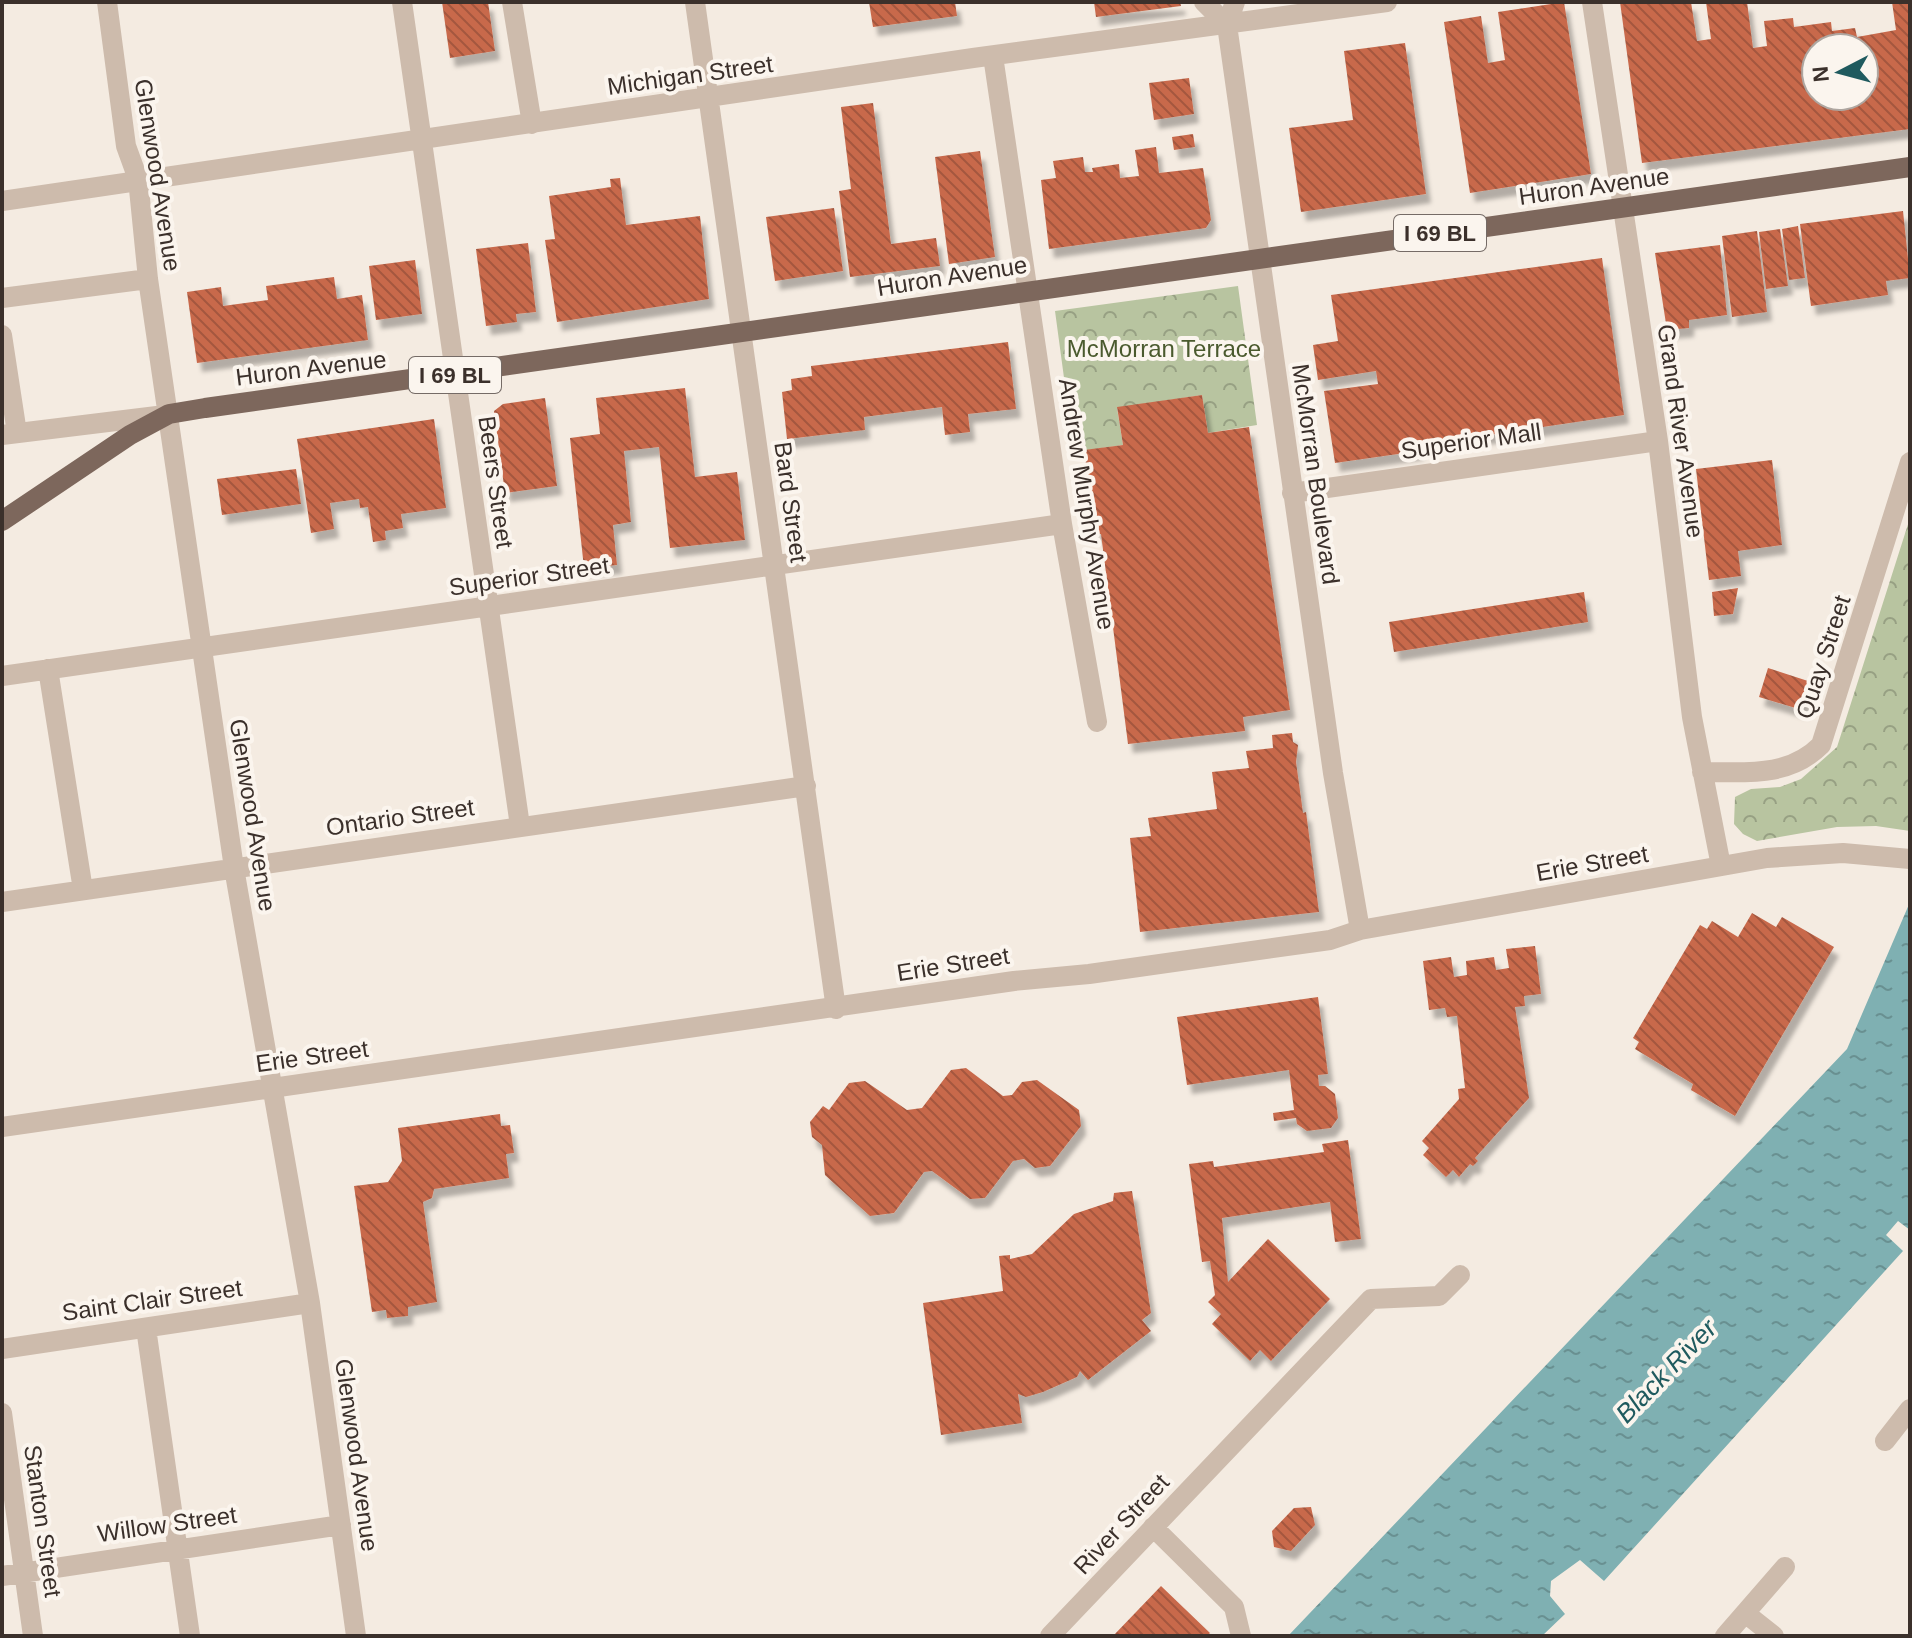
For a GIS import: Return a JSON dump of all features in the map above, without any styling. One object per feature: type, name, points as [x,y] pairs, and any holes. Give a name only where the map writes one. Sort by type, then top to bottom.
[{"type":"main road","name":"Huron Avenue","points":[[169,414],[741,334],[1258,257],[1910,167]]},
{"type":"main road","name":"I 69 BL","points":[[2,521],[103,450],[169,414]]},
{"type":"street","name":"Glenwood Avenue","points":[[107,2],[126,146],[138,179],[148,279],[234,868],[310,1303],[356,1636]]},
{"type":"street","name":"Beers Street","points":[[402,2],[520,826]]},
{"type":"street","points":[[512,2],[532,124]]},
{"type":"street","name":"Bard Street","points":[[695,2],[836,1009]]},
{"type":"street","points":[[1204,2],[1227,25]]},
{"type":"street","name":"McMorran Boulevard","points":[[1235,2],[1227,25],[1258,257],[1360,930]]},
{"type":"street","name":"Michigan Street","points":[[2,201],[993,56],[1387,2]]},
{"type":"street","name":"Grand River Avenue","points":[[1592,2],[1658,441],[1702,772],[1721,866]]},
{"type":"street","name":"Andrew Murphy Avenue","points":[[993,56],[1062,524],[1097,722]]},
{"type":"street","points":[[2,298],[148,279]]},
{"type":"street","points":[[2,335],[9,434]]},
{"type":"street","name":"Huron Avenue","points":[[9,434],[169,414]]},
{"type":"street","name":"Superior Mall","points":[[1292,493],[1658,441]]},
{"type":"street","name":"Quay Street","points":[[1702,772],[1751,774],[1782,769],[1807,759],[1821,745],[1910,462]]},
{"type":"street","name":"Superior Street","points":[[2,676],[774,568],[1062,524]]},
{"type":"street","points":[[48,669],[83,890]]},
{"type":"street","name":"Ontario Street","points":[[2,902],[806,786]]},
{"type":"street","name":"Erie Street","points":[[2,1127],[1014,981],[1089,974],[1330,940],[1360,930],[1721,866],[1843,853],[1905,858]]},
{"type":"street","name":"River Street","points":[[1050,1636],[1371,1299],[1439,1296],[1460,1275]]},
{"type":"street","name":"Saint Clair Street","points":[[2,1349],[310,1303]]},
{"type":"street","points":[[146,1328],[190,1636]]},
{"type":"street","points":[[1885,1441],[1910,1409]]},
{"type":"street","name":"Stanton Street","points":[[2,1413],[33,1636]]},
{"type":"street","name":"Willow Street","points":[[2,1576],[341,1525]]},
{"type":"street","points":[[1153,1527],[1234,1607],[1241,1636]]},
{"type":"street","points":[[1725,1636],[1785,1567]]},
{"type":"street","points":[[1745,1613],[1774,1636]]},
{"type":"green space","name":"McMorran Terrace","points":[[1238,286],[1257,425],[1208,433],[1202,395],[1117,408],[1123,445],[1074,452],[1055,311]]},
{"type":"green space","points":[[1910,518],[1910,831],[1876,826],[1837,827],[1757,841],[1743,834],[1734,824],[1735,797],[1751,789],[1780,787],[1801,779],[1837,747]]},
{"type":"water","name":"Black River","points":[[1910,902],[1910,1230],[1898,1221],[1886,1235],[1903,1251],[1604,1581],[1580,1560],[1551,1581],[1550,1596],[1565,1614],[1542,1636],[1288,1636],[1847,1049]]},
{"type":"building","points":[[442,2],[488,2],[495,51],[450,58]]},
{"type":"building","points":[[869,2],[955,2],[957,16],[873,27]]},
{"type":"building","points":[[1094,2],[1180,2],[1181,6],[1096,17]]},
{"type":"building","points":[[1564,2],[1591,174],[1470,193],[1444,22],[1481,16],[1488,63],[1505,60],[1498,12]]},
{"type":"building","points":[[1620,2],[1691,2],[1697,41],[1711,39],[1706,2],[1747,2],[1753,48],[1767,46],[1764,21],[1793,18],[1794,27],[1831,22],[1832,31],[1855,28],[1856,32],[1800,32],[1800,112],[1880,112],[1880,33],[1896,30],[1892,2],[1910,2],[1910,129],[1642,163]]},
{"type":"building","points":[[1405,43],[1426,194],[1301,212],[1289,128],[1353,120],[1344,51]]},
{"type":"building","points":[[1189,78],[1194,114],[1154,120],[1149,83]]},
{"type":"building","points":[[873,103],[891,244],[936,238],[940,266],[850,277],[839,191],[851,189],[841,107]]},
{"type":"building","points":[[1193,134],[1195,147],[1174,150],[1172,137]]},
{"type":"building","points":[[1156,147],[1159,173],[1203,168],[1211,220],[1206,228],[1049,249],[1041,180],[1056,178],[1053,161],[1083,157],[1085,172],[1119,164],[1120,178],[1139,176],[1135,150]]},
{"type":"building","points":[[980,151],[995,257],[949,264],[935,157]]},
{"type":"building","points":[[620,178],[626,225],[700,216],[709,299],[557,322],[545,240],[555,239],[549,196],[611,187],[610,179]]},
{"type":"building","points":[[834,208],[843,271],[775,281],[766,217]]},
{"type":"building","points":[[1903,211],[1910,278],[1886,281],[1888,295],[1811,306],[1800,224]]},
{"type":"building","points":[[1798,226],[1805,278],[1789,280],[1782,229]]},
{"type":"building","points":[[1780,229],[1788,286],[1766,289],[1759,232]]},
{"type":"building","points":[[1757,231],[1767,312],[1732,317],[1722,236]]},
{"type":"building","points":[[528,243],[536,312],[516,314],[517,322],[486,326],[476,249]]},
{"type":"building","points":[[1720,245],[1727,315],[1689,320],[1689,328],[1667,330],[1655,253]]},
{"type":"building","points":[[1602,258],[1624,415],[1441,442],[1418,446],[1419,451],[1335,463],[1324,391],[1378,384],[1376,371],[1318,380],[1313,345],[1338,341],[1331,295]]},
{"type":"building","points":[[415,260],[422,314],[376,320],[369,266]]},
{"type":"building","points":[[334,277],[337,299],[362,295],[368,340],[197,363],[187,292],[221,287],[223,306],[268,300],[266,286]]},
{"type":"building","points":[[1008,342],[1016,409],[968,414],[970,432],[945,435],[942,407],[864,417],[865,430],[787,439],[782,392],[792,390],[791,379],[812,376],[811,366]]},
{"type":"building","points":[[685,388],[695,477],[737,472],[745,540],[670,548],[659,447],[624,451],[631,522],[613,525],[617,565],[584,568],[570,438],[600,434],[596,398]]},
{"type":"building","points":[[1202,395],[1208,433],[1249,427],[1290,710],[1243,717],[1245,731],[1128,744],[1101,534],[1096,534],[1084,450],[1123,445],[1117,407]]},
{"type":"building","points":[[545,398],[557,486],[505,493],[494,411],[503,404]]},
{"type":"building","points":[[434,419],[446,508],[401,514],[403,528],[385,531],[386,540],[373,542],[368,507],[360,508],[359,499],[330,503],[334,529],[311,533],[297,439]]},
{"type":"building","points":[[1772,460],[1782,545],[1738,551],[1741,576],[1709,580],[1696,469]]},
{"type":"building","points":[[296,469],[301,504],[222,515],[217,479]]},
{"type":"building","points":[[1738,588],[1733,614],[1714,616],[1712,592]]},
{"type":"building","points":[[1584,592],[1588,622],[1394,652],[1389,622]]},
{"type":"building","points":[[1768,668],[1811,682],[1802,710],[1759,697]]},
{"type":"building","points":[[1292,733],[1293,742],[1298,745],[1296,762],[1319,912],[1140,932],[1130,838],[1151,836],[1148,818],[1217,809],[1212,772],[1249,768],[1246,751],[1273,748],[1272,735]]},
{"type":"building","points":[[1752,913],[1776,927],[1782,917],[1834,947],[1735,1116],[1691,1090],[1693,1084],[1635,1049],[1639,1042],[1633,1038],[1700,925],[1707,929],[1712,921],[1738,937]]},
{"type":"building","points":[[1535,946],[1541,994],[1524,996],[1525,1006],[1515,1007],[1529,1098],[1475,1158],[1478,1161],[1473,1166],[1470,1164],[1459,1177],[1453,1170],[1446,1177],[1423,1155],[1429,1148],[1422,1141],[1459,1099],[1458,1089],[1465,1088],[1457,1016],[1447,1017],[1445,1008],[1429,1010],[1423,961],[1451,957],[1454,977],[1467,975],[1466,961],[1494,957],[1496,970],[1509,968],[1506,949]]},
{"type":"building","points":[[1318,997],[1328,1074],[1318,1075],[1319,1086],[1325,1086],[1335,1094],[1338,1118],[1331,1128],[1307,1131],[1297,1124],[1296,1118],[1274,1121],[1273,1113],[1294,1110],[1289,1070],[1187,1085],[1177,1017]]},
{"type":"building","points":[[966,1068],[1003,1096],[1012,1095],[1022,1082],[1037,1080],[1079,1110],[1081,1126],[1050,1166],[1035,1168],[1024,1159],[1013,1161],[985,1198],[970,1199],[932,1171],[924,1172],[894,1213],[870,1216],[825,1175],[822,1145],[812,1137],[810,1122],[823,1106],[829,1110],[849,1083],[865,1081],[907,1110],[922,1108],[951,1070]]},
{"type":"building","points":[[500,1114],[501,1126],[510,1125],[514,1153],[506,1154],[509,1178],[434,1189],[432,1198],[423,1202],[437,1302],[408,1307],[408,1316],[387,1318],[386,1310],[372,1312],[354,1186],[388,1182],[402,1161],[398,1128]]},
{"type":"building","points":[[1348,1140],[1361,1239],[1335,1242],[1330,1202],[1222,1218],[1228,1282],[1268,1239],[1330,1299],[1271,1361],[1260,1350],[1250,1361],[1212,1324],[1221,1314],[1208,1302],[1215,1295],[1210,1261],[1202,1262],[1189,1164],[1213,1161],[1214,1167],[1324,1152],[1322,1144]]},
{"type":"building","points":[[1132,1191],[1151,1313],[1142,1320],[1151,1331],[1088,1380],[1080,1371],[1077,1377],[1043,1392],[1026,1397],[1018,1394],[1022,1423],[941,1435],[923,1303],[1003,1291],[999,1256],[1010,1255],[1010,1259],[1032,1254],[1074,1214],[1113,1201],[1114,1193]]},
{"type":"building","points":[[1311,1507],[1315,1525],[1291,1551],[1274,1547],[1272,1531],[1294,1508]]},
{"type":"building","points":[[1161,1586],[1210,1633],[1207,1636],[1113,1636]]}]
